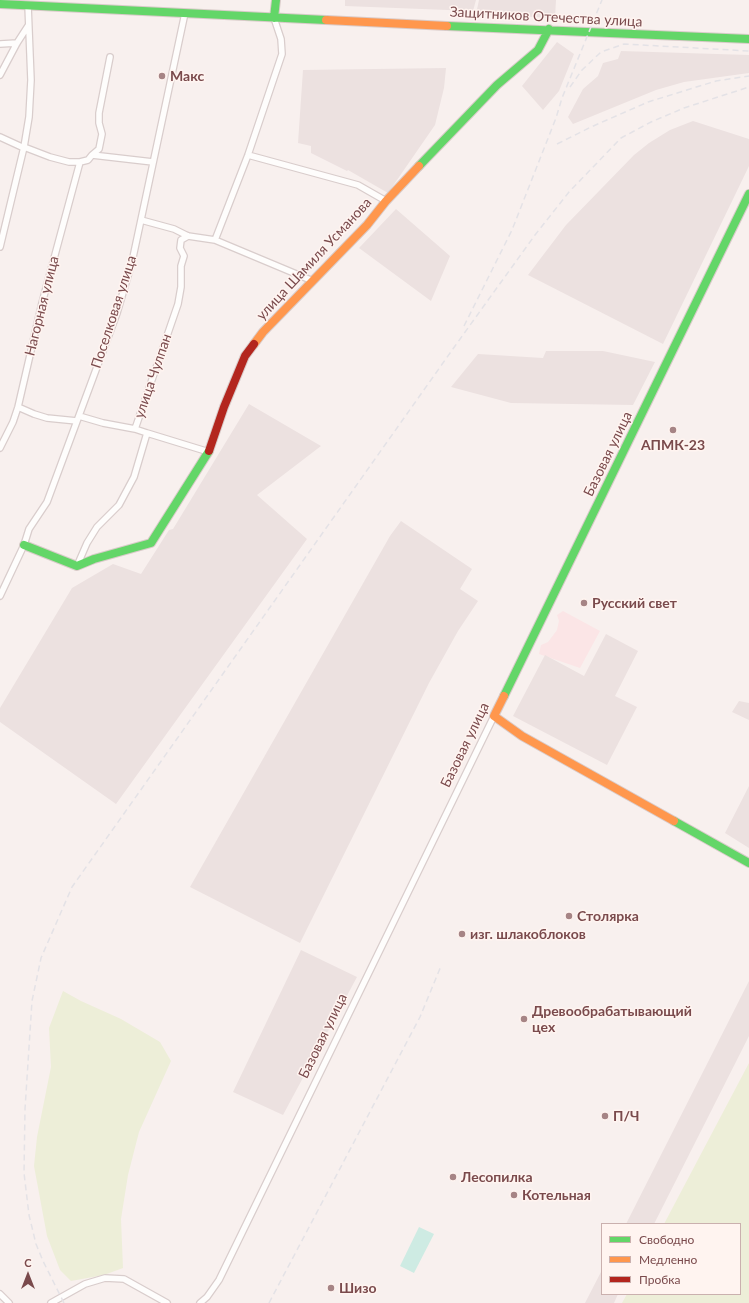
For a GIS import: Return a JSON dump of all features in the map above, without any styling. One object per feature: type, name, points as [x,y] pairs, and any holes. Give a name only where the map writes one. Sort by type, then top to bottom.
[{"type":"main road","points":[[274,18],[276,0]]},
{"type":"main road","name":"Защитников Отечества улица","points":[[0,4],[749,39]]},
{"type":"main road","name":"улица Шамиля Усманова","points":[[77,566],[94,559],[151,543],[209,452],[224,407],[245,356],[263,332],[367,224],[386,201],[497,85],[538,50],[549,29]]},
{"type":"main road","name":"Базовая улица","points":[[494,716],[749,194]]},
{"type":"main road","points":[[24,545],[77,566]]},
{"type":"main road","points":[[494,716],[522,736],[749,863]]},
{"type":"street","points":[[0,247],[24,147],[29,117],[31,80],[28,5]]},
{"type":"street","name":"Поселковая улица","points":[[0,596],[24,545],[29,529],[47,502],[117,313],[132,262],[185,13]]},
{"type":"street","points":[[215,240],[248,155],[282,54],[281,39],[274,18]]},
{"type":"street","points":[[0,75],[17,43],[29,26]]},
{"type":"street","points":[[0,44],[17,43]]},
{"type":"street","points":[[0,137],[50,157],[68,162],[88,160],[99,149],[102,134],[98,113],[110,57]]},
{"type":"street","points":[[92,155],[153,162]]},
{"type":"street","points":[[248,155],[358,185],[386,201]]},
{"type":"street","name":"Нагорная улица","points":[[0,448],[14,422],[42,303],[80,162]]},
{"type":"street","points":[[141,220],[174,229],[188,236],[215,240],[313,281]]},
{"type":"street","name":"улица Чулпан","points":[[77,566],[87,543],[97,527],[119,505],[134,477],[146,433],[135,429],[178,304],[181,287],[181,266],[184,256],[180,248],[182,240],[188,236]]},
{"type":"street","points":[[18,407],[47,418],[78,419],[135,429]]},
{"type":"street","points":[[146,433],[209,452]]},
{"type":"street","points":[[0,581],[7,581]]},
{"type":"street","name":"Базовая улица","points":[[200,1303],[207,1297],[219,1280],[494,716]]},
{"type":"street","points":[[51,1303],[84,1284],[105,1278],[124,1279],[167,1303]]},
{"type":"street","points":[[0,1294],[9,1303]]},
{"type":"shaded area","points":[[345,0],[476,0],[473,11],[345,6]]},
{"type":"shaded area","points":[[479,0],[556,0],[555,18],[476,14]]},
{"type":"shaded area","points":[[557,42],[574,54],[559,91],[543,110],[522,86]]},
{"type":"shaded area","points":[[621,51],[749,55],[749,73],[684,82],[656,90],[573,124],[568,117],[583,89],[598,76],[603,63],[618,59]]},
{"type":"shaded area","points":[[446,68],[444,88],[435,125],[388,193],[348,170],[347,171],[311,153],[311,146],[298,143],[303,70]]},
{"type":"shaded area","points":[[693,121],[749,139],[749,166],[663,344],[528,275],[566,225],[634,155],[649,143],[670,130]]},
{"type":"shaded area","points":[[396,209],[450,256],[431,301],[359,248]]},
{"type":"shaded area","points":[[546,351],[603,351],[655,362],[633,405],[511,403],[451,387],[478,354],[543,358]]},
{"type":"shaded area","points":[[249,404],[321,446],[257,495],[307,539],[116,804],[0,722],[0,708],[72,588],[113,564],[141,574],[169,530],[173,529]]},
{"type":"shaded area","points":[[401,521],[472,569],[460,589],[478,601],[458,631],[429,683],[300,943],[190,887],[390,536]]},
{"type":"shaded area","points":[[563,611],[600,631],[580,668],[539,654],[541,645],[548,642],[557,630],[559,621],[557,615]]},
{"type":"shaded area","points":[[606,634],[638,651],[615,696],[637,707],[607,765],[513,716],[545,655],[584,676]]},
{"type":"shaded area","points":[[739,701],[749,703],[749,720],[732,712]]},
{"type":"shaded area","points":[[749,786],[749,848],[725,833]]},
{"type":"shaded area","points":[[301,950],[357,977],[283,1115],[233,1092]]},
{"type":"shaded area","points":[[749,981],[749,1036],[655,1223],[627,1223]]},
{"type":"shaded area","points":[[601,1272],[601,1295],[618,1295],[614,1303],[585,1303]]},
{"type":"green space","points":[[63,991],[121,1019],[160,1042],[171,1061],[139,1132],[128,1175],[121,1219],[123,1268],[104,1275],[71,1281],[60,1270],[47,1236],[34,1166],[37,1137],[51,1067],[49,1028]]},
{"type":"green space","points":[[749,1063],[749,1303],[622,1303],[626,1295],[741,1295],[741,1223],[665,1223]]},
{"type":"water","points":[[419,1227],[434,1234],[414,1273],[400,1266]]},
{"type":"railway","points":[[464,326],[512,230],[556,118],[562,98],[602,0]]},
{"type":"railway","points":[[570,87],[582,70],[601,52],[624,44],[749,51]]},
{"type":"railway","points":[[557,144],[648,102],[716,81],[749,76]]},
{"type":"railway","points":[[64,1303],[36,1244],[29,1215],[24,1173],[25,1109],[32,1001],[41,958],[72,887],[455,346],[535,235],[569,192],[621,138],[651,122],[684,108],[749,87]]},
{"type":"railway","points":[[269,1303],[420,1017],[441,966]]},
{"type":"traffic: fast","points":[[274,18],[276,0]]},
{"type":"traffic: fast","points":[[0,4],[326,20]]},
{"type":"traffic: fast","points":[[447,26],[749,39]]},
{"type":"traffic: fast","points":[[419,166],[497,85],[538,50],[549,29]]},
{"type":"traffic: fast","points":[[504,696],[749,194]]},
{"type":"traffic: fast","points":[[24,545],[77,566],[94,559],[151,543],[209,451]]},
{"type":"traffic: fast","points":[[674,821],[749,863]]},
{"type":"traffic: slow","points":[[326,20],[447,26]]},
{"type":"traffic: slow","points":[[254,344],[263,332],[367,225],[386,201],[419,166]]},
{"type":"traffic: slow","points":[[504,696],[494,716],[522,736],[674,821]]},
{"type":"traffic: jam","points":[[209,451],[224,407],[245,356],[254,344]]},
{"type":"place","name":"Макс","points":[[162,76]]},
{"type":"place","name":"АПМК-23","points":[[673,430]]},
{"type":"place","name":"Русский свет","points":[[584,603]]},
{"type":"place","name":"Столярка","points":[[569,916]]},
{"type":"place","name":"изг. шлакоблоков","points":[[462,934]]},
{"type":"place","name":"Древообрабатывающий цех","points":[[524,1019]]},
{"type":"place","name":"П/Ч","points":[[605,1116]]},
{"type":"place","name":"Лесопилка","points":[[453,1177]]},
{"type":"place","name":"Котельная","points":[[514,1195]]},
{"type":"place","name":"Шизо","points":[[331,1288]]}]
